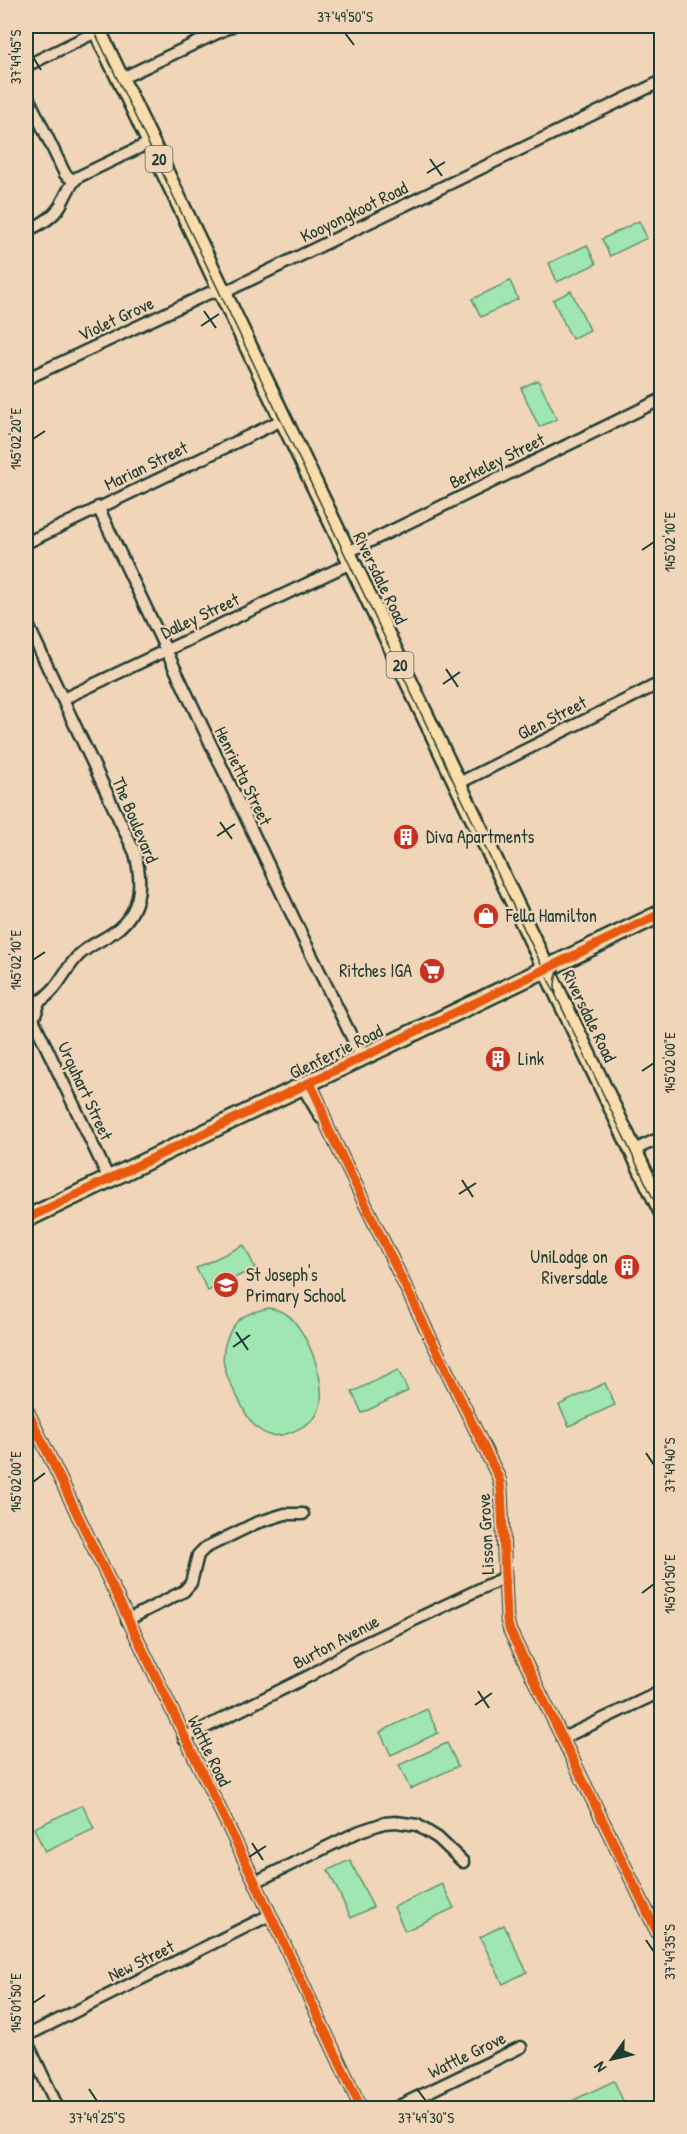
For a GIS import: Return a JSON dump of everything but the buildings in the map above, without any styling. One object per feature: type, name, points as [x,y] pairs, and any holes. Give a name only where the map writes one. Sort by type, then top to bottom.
[{"type":"main road","name":"Riversdale Road","points":[[97,28],[282,420],[662,1210]]},
{"type":"main road","name":"Glenferrie Road","points":[[26,1220],[662,913]]},
{"type":"street","points":[[120,78],[232,26]]},
{"type":"street","points":[[26,66],[97,28]]},
{"type":"street","name":"Kooyongkoot Road","points":[[222,292],[660,85]]},
{"type":"street","points":[[26,93],[63,171],[74,181]]},
{"type":"street","points":[[26,231],[56,213],[74,181],[83,174],[151,142]]},
{"type":"street","name":"Violet Grove","points":[[26,379],[209,293],[222,292]]},
{"type":"street","name":"Berkeley Street","points":[[349,558],[662,399]]},
{"type":"street","name":"Marian Street","points":[[26,543],[282,420]]},
{"type":"street","name":"Henrietta Street","points":[[98,507],[362,1058]]},
{"type":"street","name":"Dalley Street","points":[[63,699],[165,651],[349,558]]},
{"type":"street","name":"The Boulevard","points":[[26,621],[135,853],[141,875],[139,896],[131,914],[116,931],[80,954],[50,996],[38,1003]]},
{"type":"street","name":"Glen Street","points":[[457,784],[662,682]]},
{"type":"street","points":[[26,997],[33,998],[38,1003],[37,1013],[29,1017]]},
{"type":"street","name":"Urquhart Street","points":[[29,1017],[109,1179]]},
{"type":"street","name":"Lisson Grove","points":[[306,1084],[319,1102],[328,1128],[499,1478],[507,1620],[510,1631],[662,1941]]},
{"type":"street","points":[[632,1150],[662,1137]]},
{"type":"street","name":"Wattle Road","points":[[26,1408],[255,1882],[361,2109]]},
{"type":"street","points":[[127,1620],[184,1591],[191,1583],[198,1555],[205,1548],[256,1523],[285,1514],[303,1514]]},
{"type":"street","name":"Burton Avenue","points":[[184,1738],[311,1675],[351,1650],[505,1577]]},
{"type":"street","points":[[563,1738],[662,1691]]},
{"type":"street","points":[[255,1882],[360,1831],[396,1821],[417,1825],[438,1838],[462,1862]]},
{"type":"street","name":"New Street","points":[[26,2038],[270,1915]]},
{"type":"street","points":[[26,2038],[30,2063],[58,2109]]},
{"type":"street","name":"Wattle Grove","points":[[395,2109],[521,2047]]},
{"type":"green space","points":[[639,221],[647,238],[610,256],[602,239]]},
{"type":"green space","points":[[587,245],[596,264],[557,282],[549,263]]},
{"type":"green space","points":[[510,281],[518,299],[481,317],[472,299]]},
{"type":"green space","points":[[571,291],[590,330],[572,339],[553,300]]},
{"type":"green space","points":[[538,380],[557,419],[539,427],[521,388]]},
{"type":"green space","points":[[244,1245],[255,1268],[208,1291],[196,1268]]},
{"type":"green space","points":[[269,1308],[283,1312],[300,1330],[315,1360],[321,1392],[320,1406],[315,1417],[300,1428],[282,1435],[264,1433],[248,1417],[228,1380],[223,1359],[226,1340],[236,1323],[246,1315]]},
{"type":"green space","points":[[398,1370],[408,1391],[362,1413],[352,1392]]},
{"type":"green space","points":[[605,1383],[615,1405],[569,1426],[559,1405]]},
{"type":"green space","points":[[427,1709],[438,1733],[391,1755],[380,1732]]},
{"type":"green space","points":[[447,1743],[458,1766],[410,1789],[399,1765]]},
{"type":"green space","points":[[83,1805],[94,1829],[45,1852],[34,1828]]},
{"type":"green space","points":[[350,1860],[373,1907],[351,1918],[328,1870]]},
{"type":"green space","points":[[442,1884],[454,1908],[405,1931],[394,1907]]},
{"type":"green space","points":[[504,1925],[527,1972],[503,1984],[480,1937]]},
{"type":"green space","points":[[614,2081],[625,2105],[617,2108],[567,2108],[565,2104]]},
{"type":"tram line","points":[[92,26],[662,1217]]},
{"type":"tram line","points":[[26,1216],[662,910]]},
{"type":"tram line","points":[[556,994],[557,974],[569,957]]},
{"type":"cycle path","points":[[26,1219],[662,913]]},
{"type":"cycle path","points":[[310,1083],[328,1128],[499,1478],[507,1620],[510,1631],[662,1942]]},
{"type":"cycle path","points":[[26,1408],[255,1882],[361,2108]]},
{"type":"place","name":"Diva Apartments","points":[[406,837]]},
{"type":"place","name":"Fella Hamilton","points":[[486,916]]},
{"type":"place","name":"Ritches IGA","points":[[432,971]]},
{"type":"place","name":"Link","points":[[498,1059]]},
{"type":"place","name":"UniLodge on Riversdale","points":[[627,1267]]},
{"type":"place","name":"St Joseph's Primary School","points":[[226,1285]]}]
